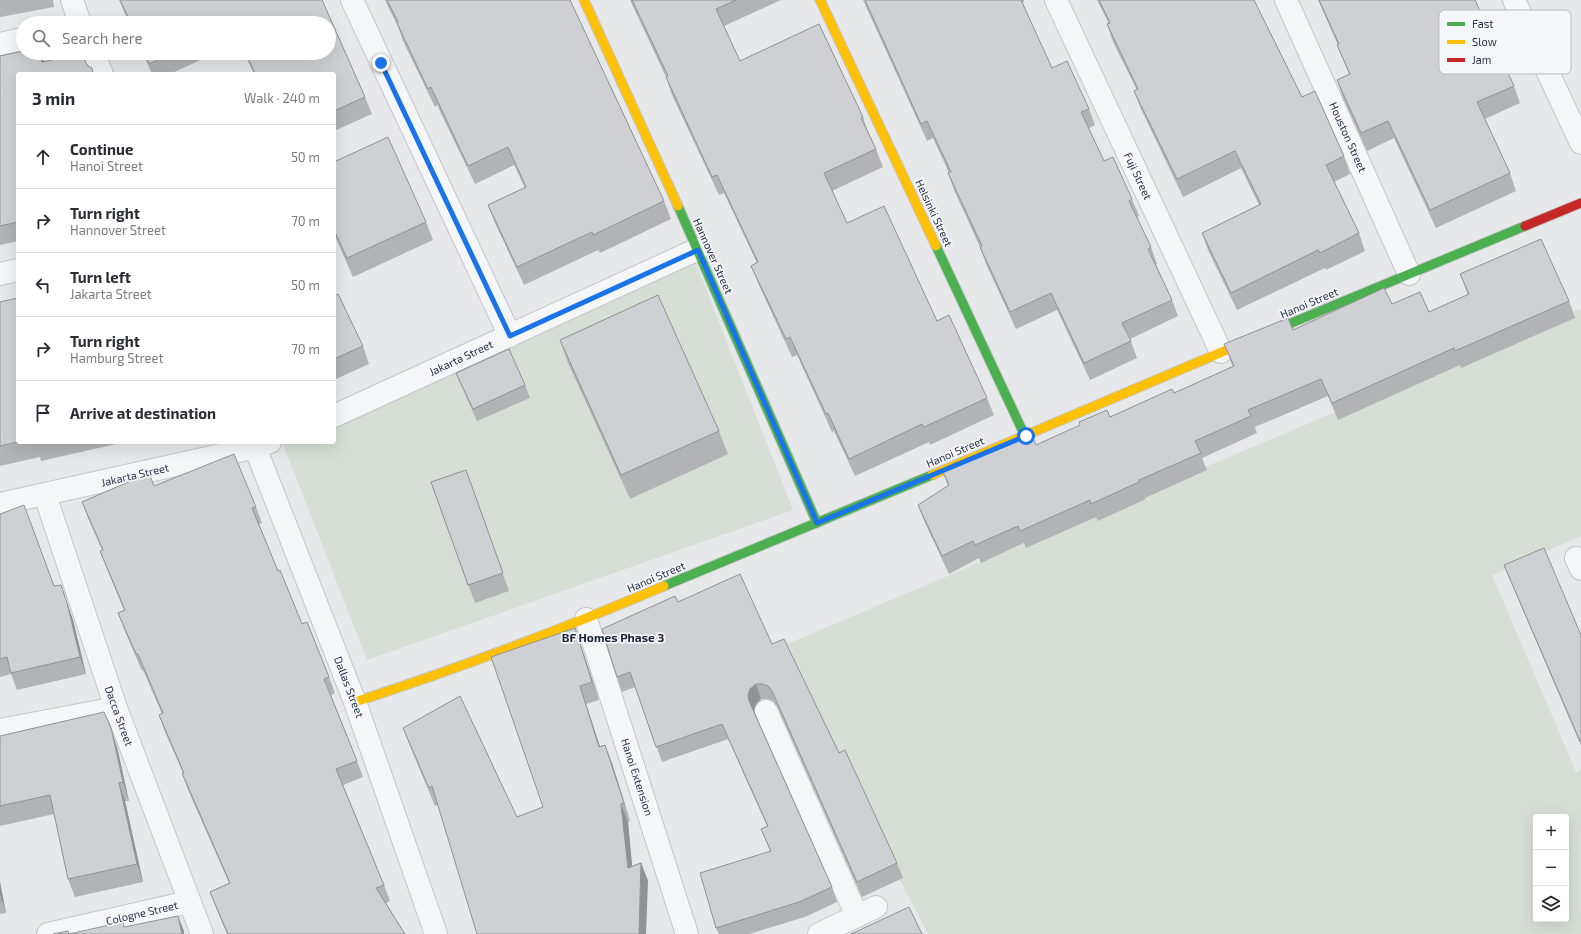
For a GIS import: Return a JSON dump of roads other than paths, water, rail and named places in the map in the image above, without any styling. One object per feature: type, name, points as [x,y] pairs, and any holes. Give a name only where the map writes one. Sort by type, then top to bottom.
[{"type":"street","points":[[72,0],[78,16]]},
{"type":"street","points":[[352,0],[510,336]]},
{"type":"street","name":"Hannover Street","points":[[584,0],[698,250],[817,523]]},
{"type":"street","name":"Helsinki Street","points":[[820,0],[1026,436]]},
{"type":"street","name":"Fuji Street","points":[[1056,0],[1221,352]]},
{"type":"street","name":"Houston Street","points":[[1286,0],[1409,274]]},
{"type":"street","points":[[1514,0],[1519,10]]},
{"type":"street","points":[[0,44],[16,41]]},
{"type":"street","points":[[95,60],[101,72]]},
{"type":"street","points":[[1549,74],[1581,143]]},
{"type":"street","name":"Hanoi Street","points":[[355,702],[450,670],[586,619],[1026,436],[1221,352],[1581,203]]},
{"type":"street","name":"Jakarta Street","points":[[336,415],[698,250]]},
{"type":"street","points":[[0,274],[16,270]]},
{"type":"street","name":"Jakarta Street","points":[[0,504],[45,496],[260,444]]},
{"type":"street","name":"Dallas Street","points":[[260,444],[355,702],[436,934]]},
{"type":"street","name":"Dacca Street","points":[[45,496],[116,708],[202,934]]},
{"type":"street","name":"Hanoi Extension","points":[[586,619],[687,934]]},
{"type":"street","points":[[0,730],[116,708]]},
{"type":"street","points":[[766,711],[867,911],[819,934]]},
{"type":"street","name":"Cologne Street","points":[[48,934],[189,902]]},
{"type":"district","name":"BF Homes Phase 3","points":[[613,638]]}]
